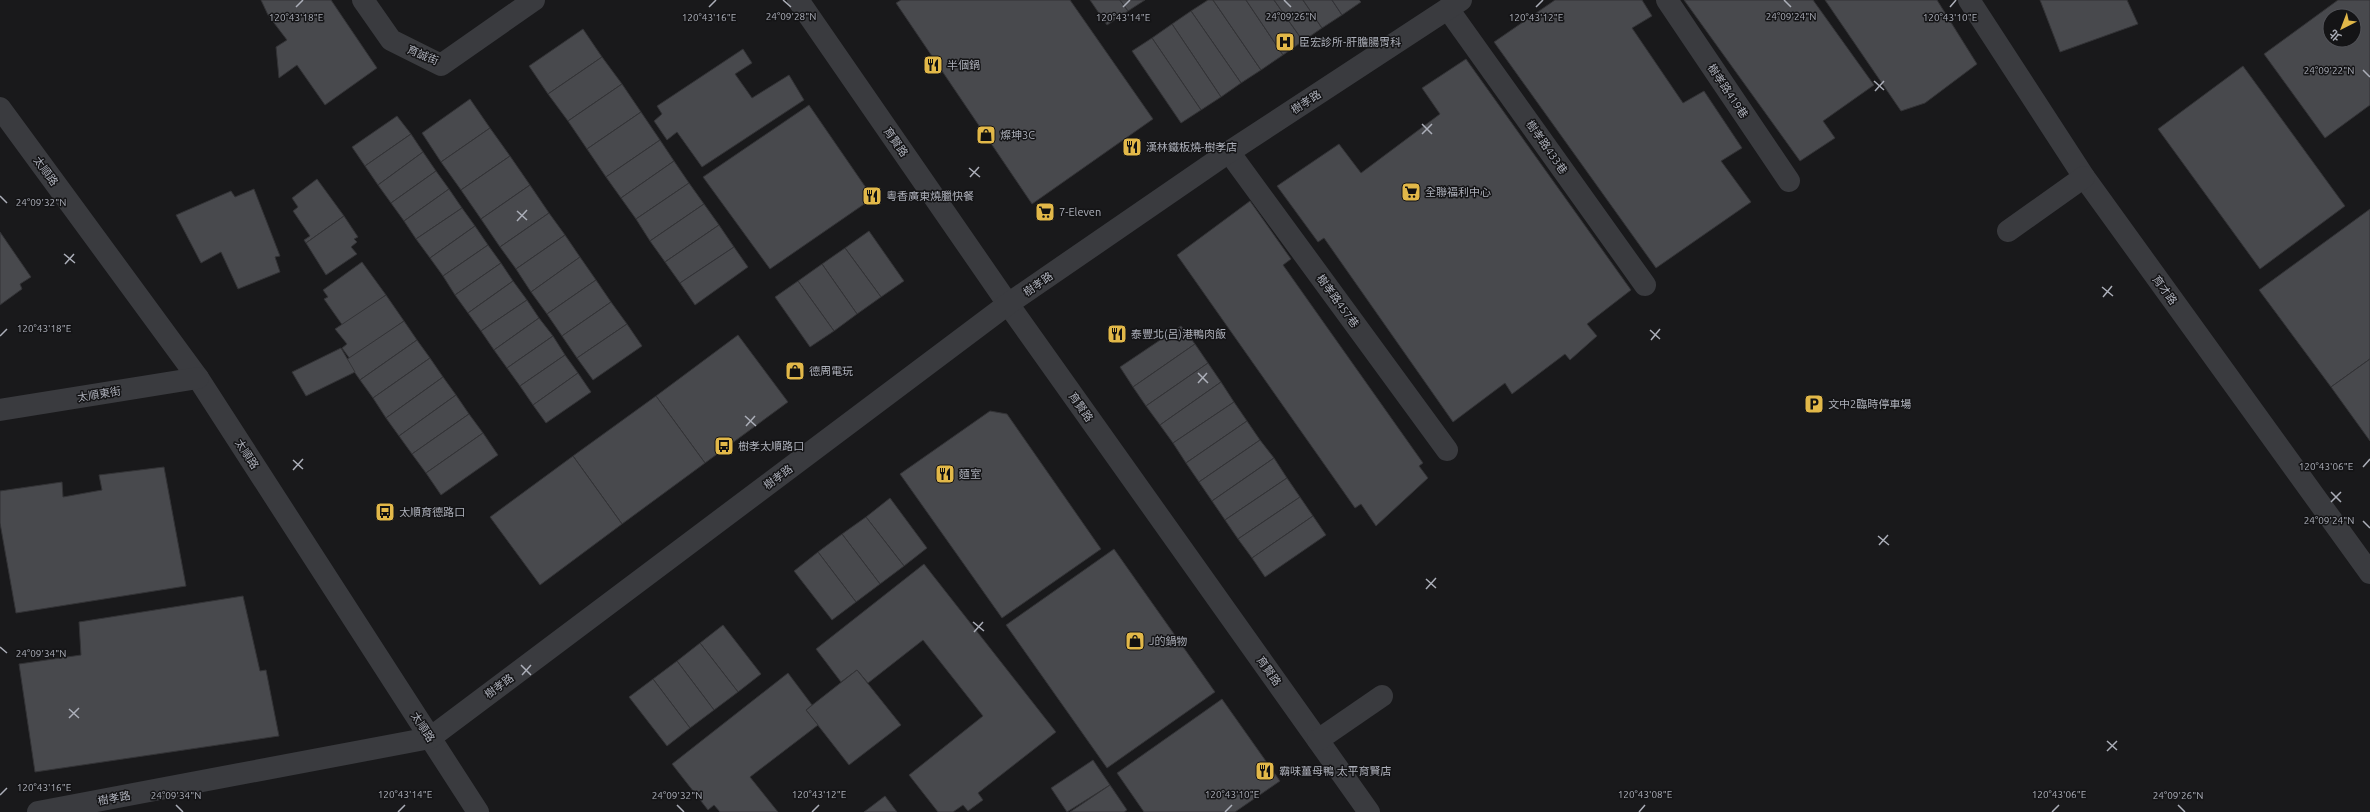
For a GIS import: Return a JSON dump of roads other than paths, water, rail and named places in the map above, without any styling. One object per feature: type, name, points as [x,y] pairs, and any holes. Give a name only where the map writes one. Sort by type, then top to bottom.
[{"type":"street","name":"育誠街","points":[[363,0],[390,40],[441,65],[534,0]]},
{"type":"street","name":"育賢路","points":[[798,0],[1008,304],[1369,812]]},
{"type":"street","name":"樹孝路419巷","points":[[1667,0],[1789,181]]},
{"type":"street","name":"育才路","points":[[1968,0],[2084,177],[2370,573]]},
{"type":"street","name":"樹孝路","points":[[38,812],[430,738],[1008,304],[1229,152],[1455,4]]},
{"type":"street","name":"樹孝路433巷","points":[[1455,4],[1645,285]]},
{"type":"street","name":"太順路","points":[[0,108],[198,378],[478,812]]},
{"type":"street","name":"樹孝路457巷","points":[[1229,152],[1447,450]]},
{"type":"street","points":[[2008,230],[2084,177]]},
{"type":"street","name":"太順東街","points":[[0,410],[198,378]]},
{"type":"street","points":[[1318,740],[1382,696]]},
{"type":"place","name":"臣宏診所-肝膽腸胃科","points":[[1285,42]]},
{"type":"place","name":"半個鍋","points":[[933,65]]},
{"type":"place","name":"燦坤3C","points":[[986,135]]},
{"type":"place","name":"漢林鐵板燒-樹孝店","points":[[1132,147]]},
{"type":"place","name":"全聯福利中心","points":[[1411,192]]},
{"type":"place","name":"粵香廣東燒臘快餐","points":[[872,196]]},
{"type":"place","name":"7-Eleven","points":[[1045,212]]},
{"type":"place","name":"泰豐北(呂)港鴨肉飯","points":[[1117,334]]},
{"type":"place","name":"德周電玩","points":[[795,371]]},
{"type":"place","name":"文中2臨時停車場","points":[[1814,404]]},
{"type":"place","name":"樹孝太順路口","points":[[724,446]]},
{"type":"place","name":"麵室","points":[[945,474]]},
{"type":"place","name":"太順育德路口","points":[[385,512]]},
{"type":"place","name":"J的鍋物","points":[[1135,641]]},
{"type":"place","name":"霸味薑母鴨 太平育賢店","points":[[1265,771]]}]
